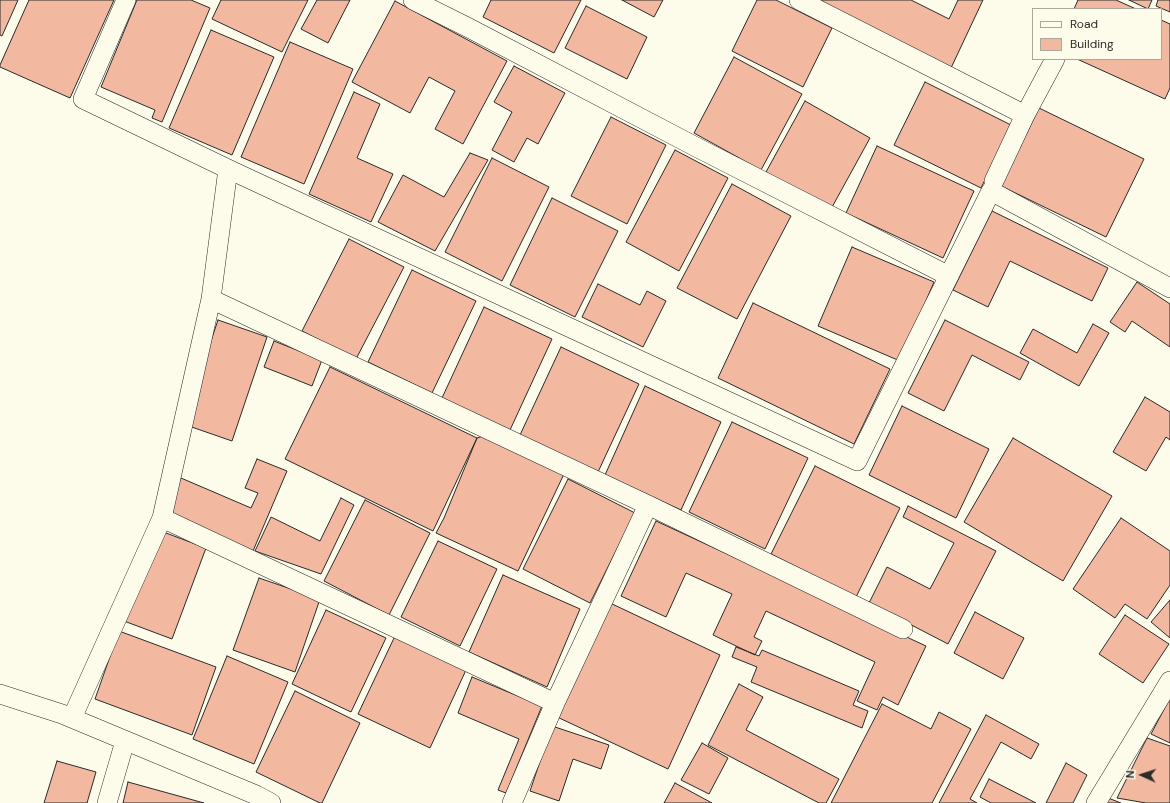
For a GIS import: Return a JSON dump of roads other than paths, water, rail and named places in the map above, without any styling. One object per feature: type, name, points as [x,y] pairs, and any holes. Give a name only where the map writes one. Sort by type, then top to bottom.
[{"type":"street","points":[[126,0],[83,99],[228,169],[857,461],[991,191],[1170,288]]},
{"type":"street","points":[[412,0],[469,28],[705,152],[949,276]]},
{"type":"street","points":[[799,0],[1025,115]]},
{"type":"street","points":[[994,181],[1025,115],[1054,60]]},
{"type":"street","points":[[72,718],[162,518],[211,299],[228,169]]},
{"type":"street","points":[[211,299],[648,505],[903,629]]},
{"type":"street","points":[[512,803],[555,703],[648,505]]},
{"type":"street","points":[[162,518],[555,703]]},
{"type":"street","points":[[1096,803],[1170,681]]},
{"type":"street","points":[[0,694],[72,718],[256,795],[271,803]]},
{"type":"street","points":[[107,803],[125,741]]}]
